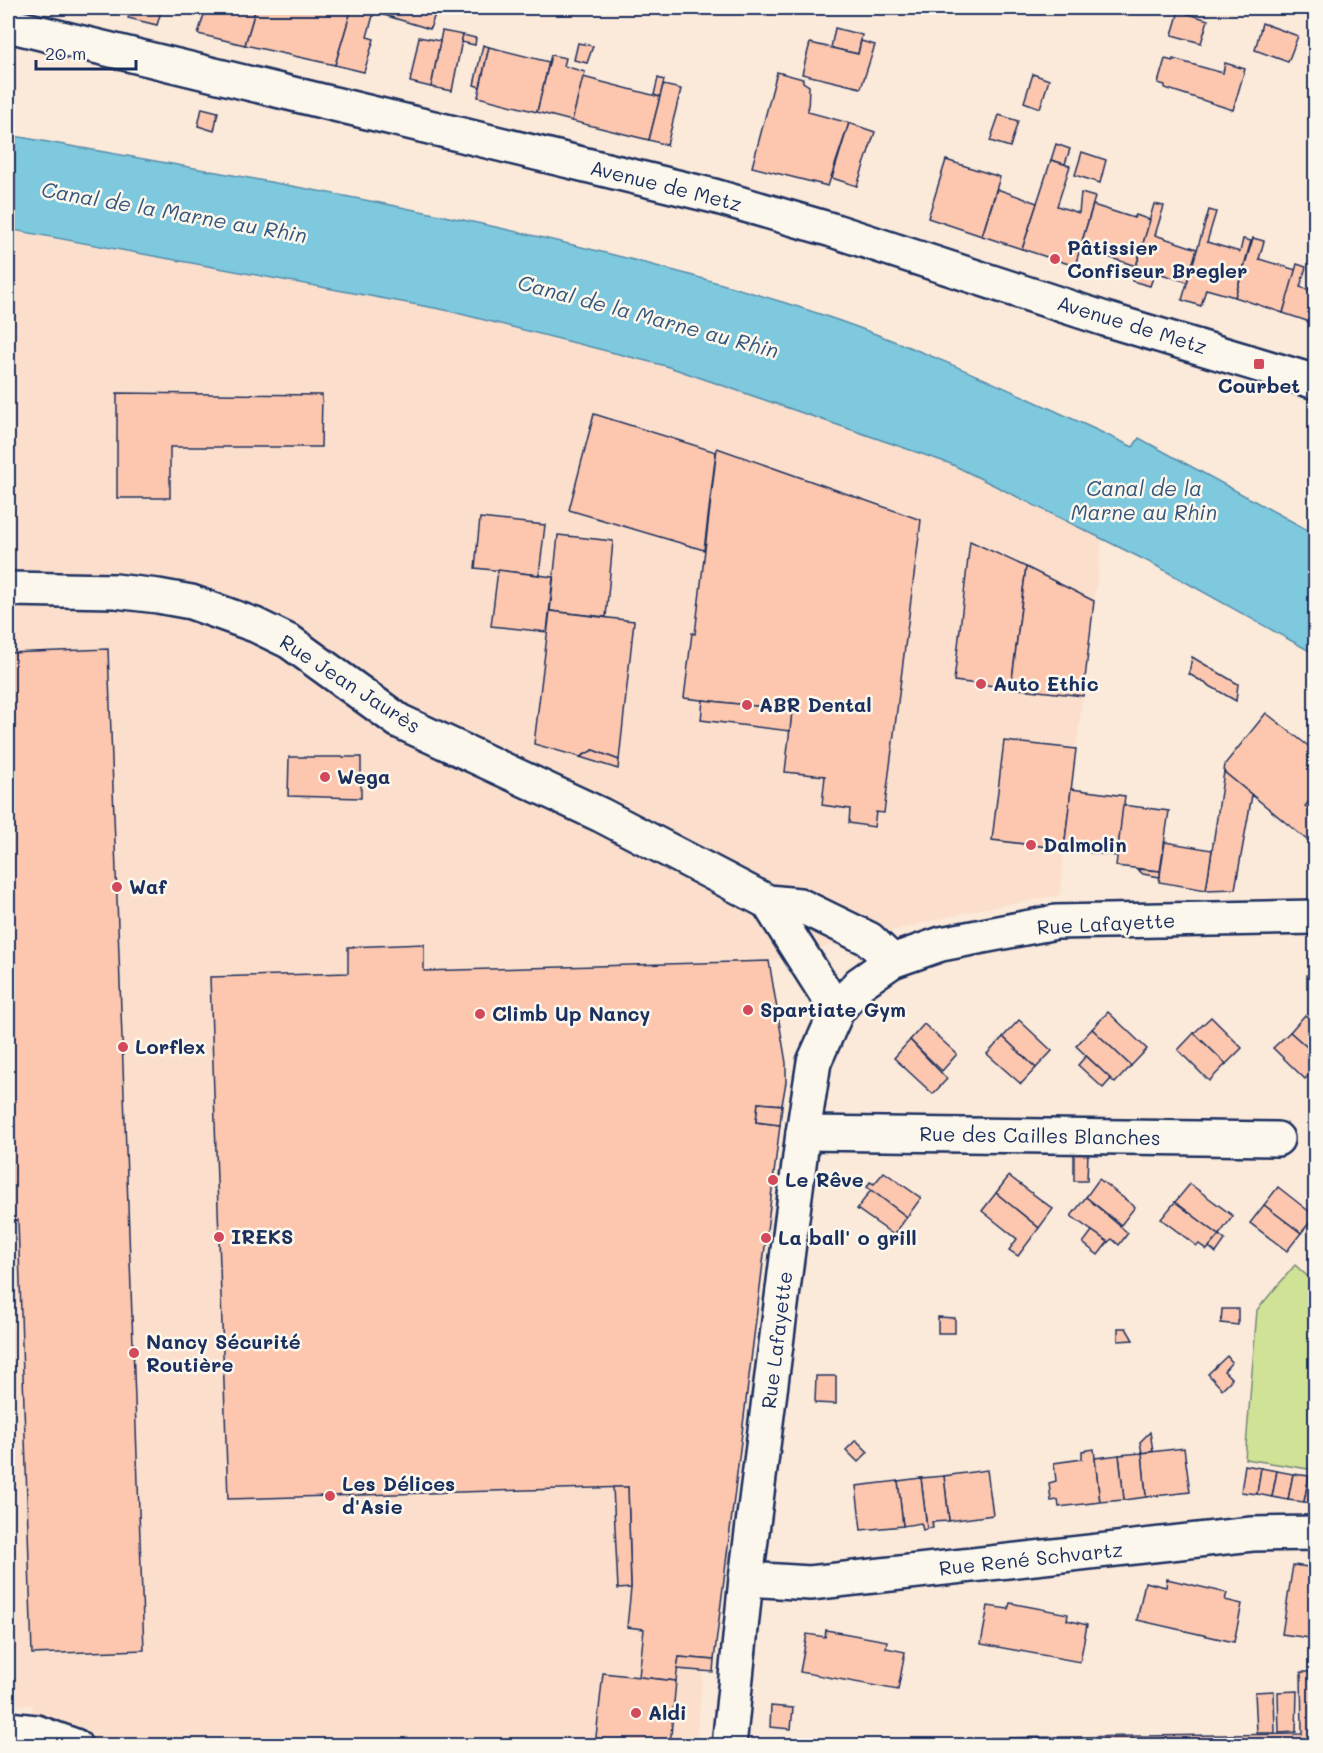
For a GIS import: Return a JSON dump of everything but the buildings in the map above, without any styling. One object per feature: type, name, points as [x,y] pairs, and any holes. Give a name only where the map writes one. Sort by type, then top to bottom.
[{"type":"street","name":"Avenue de Metz","points":[[8,25],[714,196],[832,230],[1105,319],[1316,382]]},
{"type":"street","name":"Rue Jean Jaurès","points":[[8,589],[115,591],[158,596],[191,602],[255,625],[290,642],[399,721],[601,814],[768,902],[799,905],[869,939],[892,961]]},
{"type":"street","name":"Rue Jean Jaurès","points":[[768,902],[837,1011]]},
{"type":"street","name":"Rue Lafayette","points":[[729,1746],[747,1579],[803,1133],[814,1062],[837,1011],[859,984],[892,961],[941,944],[1056,922],[1316,917]]},
{"type":"street","name":"Rue des Cailles Blanches","points":[[803,1133],[1277,1139]]},
{"type":"street","name":"Rue René Schvartz","points":[[747,1579],[810,1583],[1252,1534],[1296,1531],[1316,1533]]},
{"type":"street","points":[[8,1728],[36,1732],[75,1746]]},
{"type":"shaded area","points":[[8,229],[445,310],[666,366],[951,464],[1102,539],[1060,895],[976,910],[769,961],[786,1063],[786,1082],[722,1581],[713,1672],[703,1672],[696,1745],[29,1745],[33,1705],[8,1706]]},
{"type":"green space","points":[[1295,1265],[1315,1283],[1315,1470],[1245,1459],[1257,1310]]},
{"type":"water","name":"Canal de la Marne au Rhin","points":[[8,135],[396,206],[493,226],[684,273],[825,316],[914,349],[1133,447],[1139,438],[1315,534],[1315,654],[1153,564],[951,464],[666,366],[445,310],[8,229]]},
{"type":"place","name":"Pâtissier Confiseur Bregler","points":[[1055,259]]},
{"type":"place","name":"Courbet","points":[[1259,364]]},
{"type":"place","name":"Auto Ethic","points":[[981,684]]},
{"type":"place","name":"ABR Dental","points":[[747,705]]},
{"type":"place","name":"Wega","points":[[325,777]]},
{"type":"place","name":"Dalmolin","points":[[1031,845]]},
{"type":"place","name":"Waf","points":[[117,887]]},
{"type":"place","name":"Spartiate Gym","points":[[748,1010]]},
{"type":"place","name":"Climb Up Nancy","points":[[480,1014]]},
{"type":"place","name":"Lorflex","points":[[123,1047]]},
{"type":"place","name":"Le Rêve","points":[[773,1180]]},
{"type":"place","name":"IREKS","points":[[219,1237]]},
{"type":"place","name":"La ball' o grill","points":[[766,1238]]},
{"type":"place","name":"Nancy Sécurité Routière","points":[[134,1353]]},
{"type":"place","name":"Les Délices d'Asie","points":[[330,1496]]},
{"type":"place","name":"Aldi","points":[[636,1713]]}]
